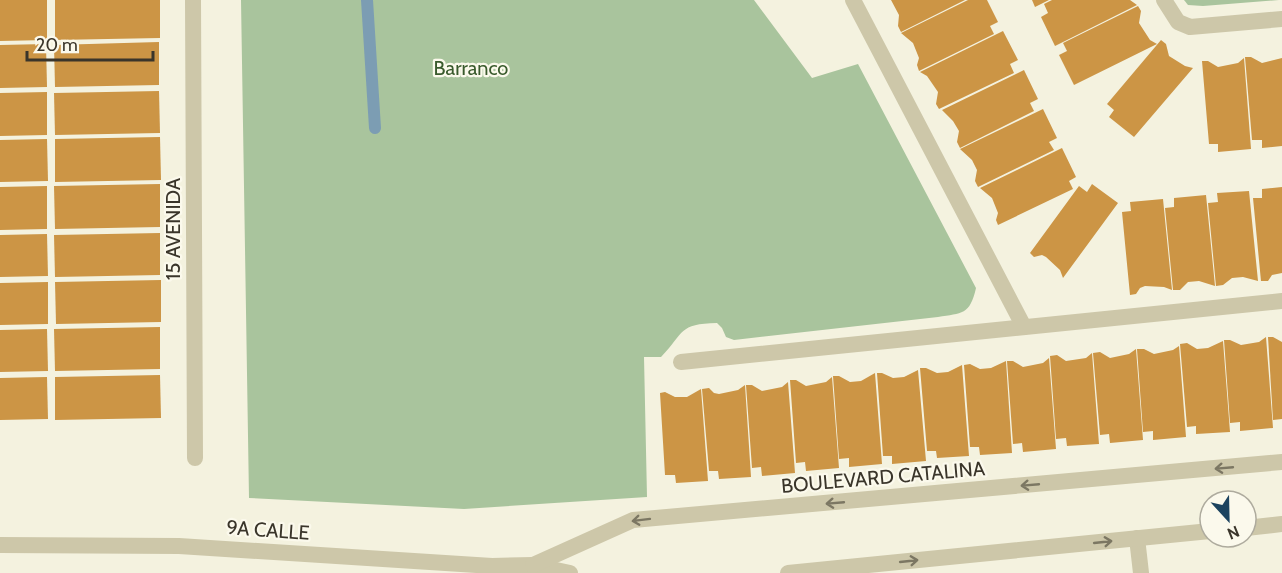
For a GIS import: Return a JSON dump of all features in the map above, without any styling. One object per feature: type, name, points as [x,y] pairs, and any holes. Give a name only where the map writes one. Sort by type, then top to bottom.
[{"type":"street","name":"15 AVENIDA","points":[[193,0],[195,459]]},
{"type":"street","points":[[853,0],[1024,327]]},
{"type":"street","points":[[1164,0],[1178,22],[1190,27],[1282,19]]},
{"type":"street","points":[[681,362],[1282,301]]},
{"type":"street","name":"BOULEVARD CATALINA","points":[[533,565],[633,520],[1282,462]]},
{"type":"street","points":[[1258,527],[1282,524]]},
{"type":"street","points":[[799,573],[1198,532]]},
{"type":"street","points":[[1137,538],[1141,573]]},
{"type":"street","name":"9A CALLE","points":[[0,544],[179,546],[492,570],[533,565]]},
{"type":"street","points":[[533,565],[570,573]]},
{"type":"green space","name":"Barranco","points":[[241,0],[754,0],[812,78],[858,64],[976,288],[974,297],[964,311],[938,317],[734,340],[726,337],[717,323],[695,325],[683,331],[661,357],[644,357],[647,497],[464,509],[249,498]]},
{"type":"green space","points":[[1184,0],[1279,0],[1203,6],[1188,5]]},
{"type":"building","points":[[0,0],[47,0],[47,40],[0,41]]},
{"type":"building","points":[[55,0],[160,0],[160,38],[55,40]]},
{"type":"building","points":[[891,0],[965,0],[901,32],[898,26],[899,15]]},
{"type":"building","points":[[968,0],[987,0],[998,22],[990,26],[994,34],[919,71],[917,65],[919,58],[913,43],[901,33]]},
{"type":"building","points":[[1032,0],[1049,0],[1035,7]]},
{"type":"building","points":[[1052,0],[1130,0],[1137,5],[1055,46],[1041,17],[1048,13],[1044,4]]},
{"type":"building","points":[[1138,6],[1141,11],[1139,23],[1150,40],[1157,44],[1074,85],[1059,55],[1067,51],[1063,43]]},
{"type":"building","points":[[1003,31],[1018,60],[1010,64],[1014,73],[939,109],[936,104],[938,92],[927,76],[920,72]]},
{"type":"building","points":[[1161,40],[1166,44],[1169,56],[1193,68],[1134,137],[1109,117],[1114,110],[1107,104]]},
{"type":"building","points":[[159,42],[159,85],[55,87],[54,45]]},
{"type":"building","points":[[46,44],[47,87],[0,88],[0,45]]},
{"type":"building","points":[[1245,57],[1251,57],[1262,63],[1282,58],[1282,146],[1262,148],[1262,140],[1252,140]]},
{"type":"building","points":[[1244,58],[1251,149],[1218,152],[1218,144],[1209,144],[1202,61],[1208,61],[1218,67],[1238,63]]},
{"type":"building","points":[[1024,70],[1038,99],[1030,103],[1034,111],[960,148],[957,142],[959,131],[942,110]]},
{"type":"building","points":[[159,91],[160,133],[55,135],[54,93]]},
{"type":"building","points":[[47,92],[47,135],[0,136],[0,93]]},
{"type":"building","points":[[1043,109],[1057,138],[1049,142],[1054,150],[978,187],[975,181],[977,170],[972,160],[960,149]]},
{"type":"building","points":[[160,137],[161,180],[55,182],[55,139]]},
{"type":"building","points":[[47,139],[48,181],[0,182],[0,140]]},
{"type":"building","points":[[1062,148],[1076,177],[1069,181],[1073,189],[998,225],[996,220],[998,213],[992,198],[980,188]]},
{"type":"building","points":[[160,184],[160,227],[55,229],[54,186]]},
{"type":"building","points":[[1092,184],[1118,203],[1063,278],[1060,270],[1046,257],[1042,255],[1034,257],[1030,253],[1079,186],[1087,192]]},
{"type":"building","points":[[47,186],[47,229],[0,230],[0,187]]},
{"type":"building","points":[[1282,187],[1282,273],[1272,275],[1268,281],[1261,281],[1253,198],[1262,198],[1262,189]]},
{"type":"building","points":[[1249,191],[1258,281],[1243,277],[1232,278],[1223,285],[1216,286],[1208,203],[1218,202],[1217,193]]},
{"type":"building","points":[[1206,195],[1215,286],[1199,281],[1188,282],[1180,290],[1173,290],[1165,208],[1174,207],[1174,198]]},
{"type":"building","points":[[1163,199],[1172,290],[1145,286],[1140,288],[1136,294],[1130,295],[1122,212],[1131,211],[1130,202]]},
{"type":"building","points":[[160,233],[160,275],[55,277],[54,235]]},
{"type":"building","points":[[47,234],[48,276],[0,277],[0,235]]},
{"type":"building","points":[[161,280],[161,322],[56,324],[55,282]]},
{"type":"building","points":[[48,282],[48,324],[0,325],[0,283]]},
{"type":"building","points":[[160,327],[160,369],[55,371],[54,329]]},
{"type":"building","points":[[47,329],[48,371],[0,372],[0,330]]},
{"type":"building","points":[[1266,337],[1273,428],[1240,431],[1240,422],[1230,423],[1224,340],[1241,345],[1259,342]]},
{"type":"building","points":[[1268,337],[1282,342],[1282,419],[1273,420]]},
{"type":"building","points":[[1223,341],[1230,432],[1196,434],[1196,426],[1187,427],[1180,344],[1187,343],[1197,349],[1208,348]]},
{"type":"building","points":[[1179,346],[1186,437],[1153,440],[1153,431],[1143,432],[1137,349],[1144,349],[1154,354],[1173,350]]},
{"type":"building","points":[[1136,349],[1143,440],[1110,443],[1109,434],[1100,435],[1093,353],[1100,352],[1110,358],[1129,354]]},
{"type":"building","points":[[1092,353],[1099,444],[1067,446],[1066,438],[1056,439],[1050,356],[1057,355],[1066,361],[1086,358]]},
{"type":"building","points":[[1049,358],[1056,449],[1023,452],[1022,443],[1013,444],[1007,361],[1013,361],[1023,367],[1043,363]]},
{"type":"building","points":[[1006,361],[1012,453],[980,455],[979,447],[970,447],[964,365],[970,364],[980,369],[991,368]]},
{"type":"building","points":[[962,365],[969,456],[937,458],[936,451],[927,451],[920,368],[937,373],[948,372]]},
{"type":"building","points":[[918,370],[926,461],[892,464],[892,456],[883,456],[877,373],[893,378],[904,377]]},
{"type":"building","points":[[875,373],[882,464],[849,467],[849,458],[839,459],[833,376],[839,376],[850,382],[861,381]]},
{"type":"building","points":[[160,375],[161,418],[55,420],[55,377]]},
{"type":"building","points":[[47,377],[48,419],[0,420],[0,378]]},
{"type":"building","points":[[832,377],[839,468],[806,471],[805,462],[796,463],[790,380],[796,380],[806,386],[826,382]]},
{"type":"building","points":[[788,382],[795,473],[762,476],[761,467],[752,468],[746,385],[752,385],[762,391],[782,387]]},
{"type":"building","points":[[745,385],[751,477],[719,479],[718,471],[709,471],[702,389],[709,388],[719,394],[738,390]]},
{"type":"building","points":[[701,389],[708,481],[676,483],[675,475],[665,475],[660,393],[687,397]]},
{"type":"waterway","points":[[367,0],[375,128]]}]
